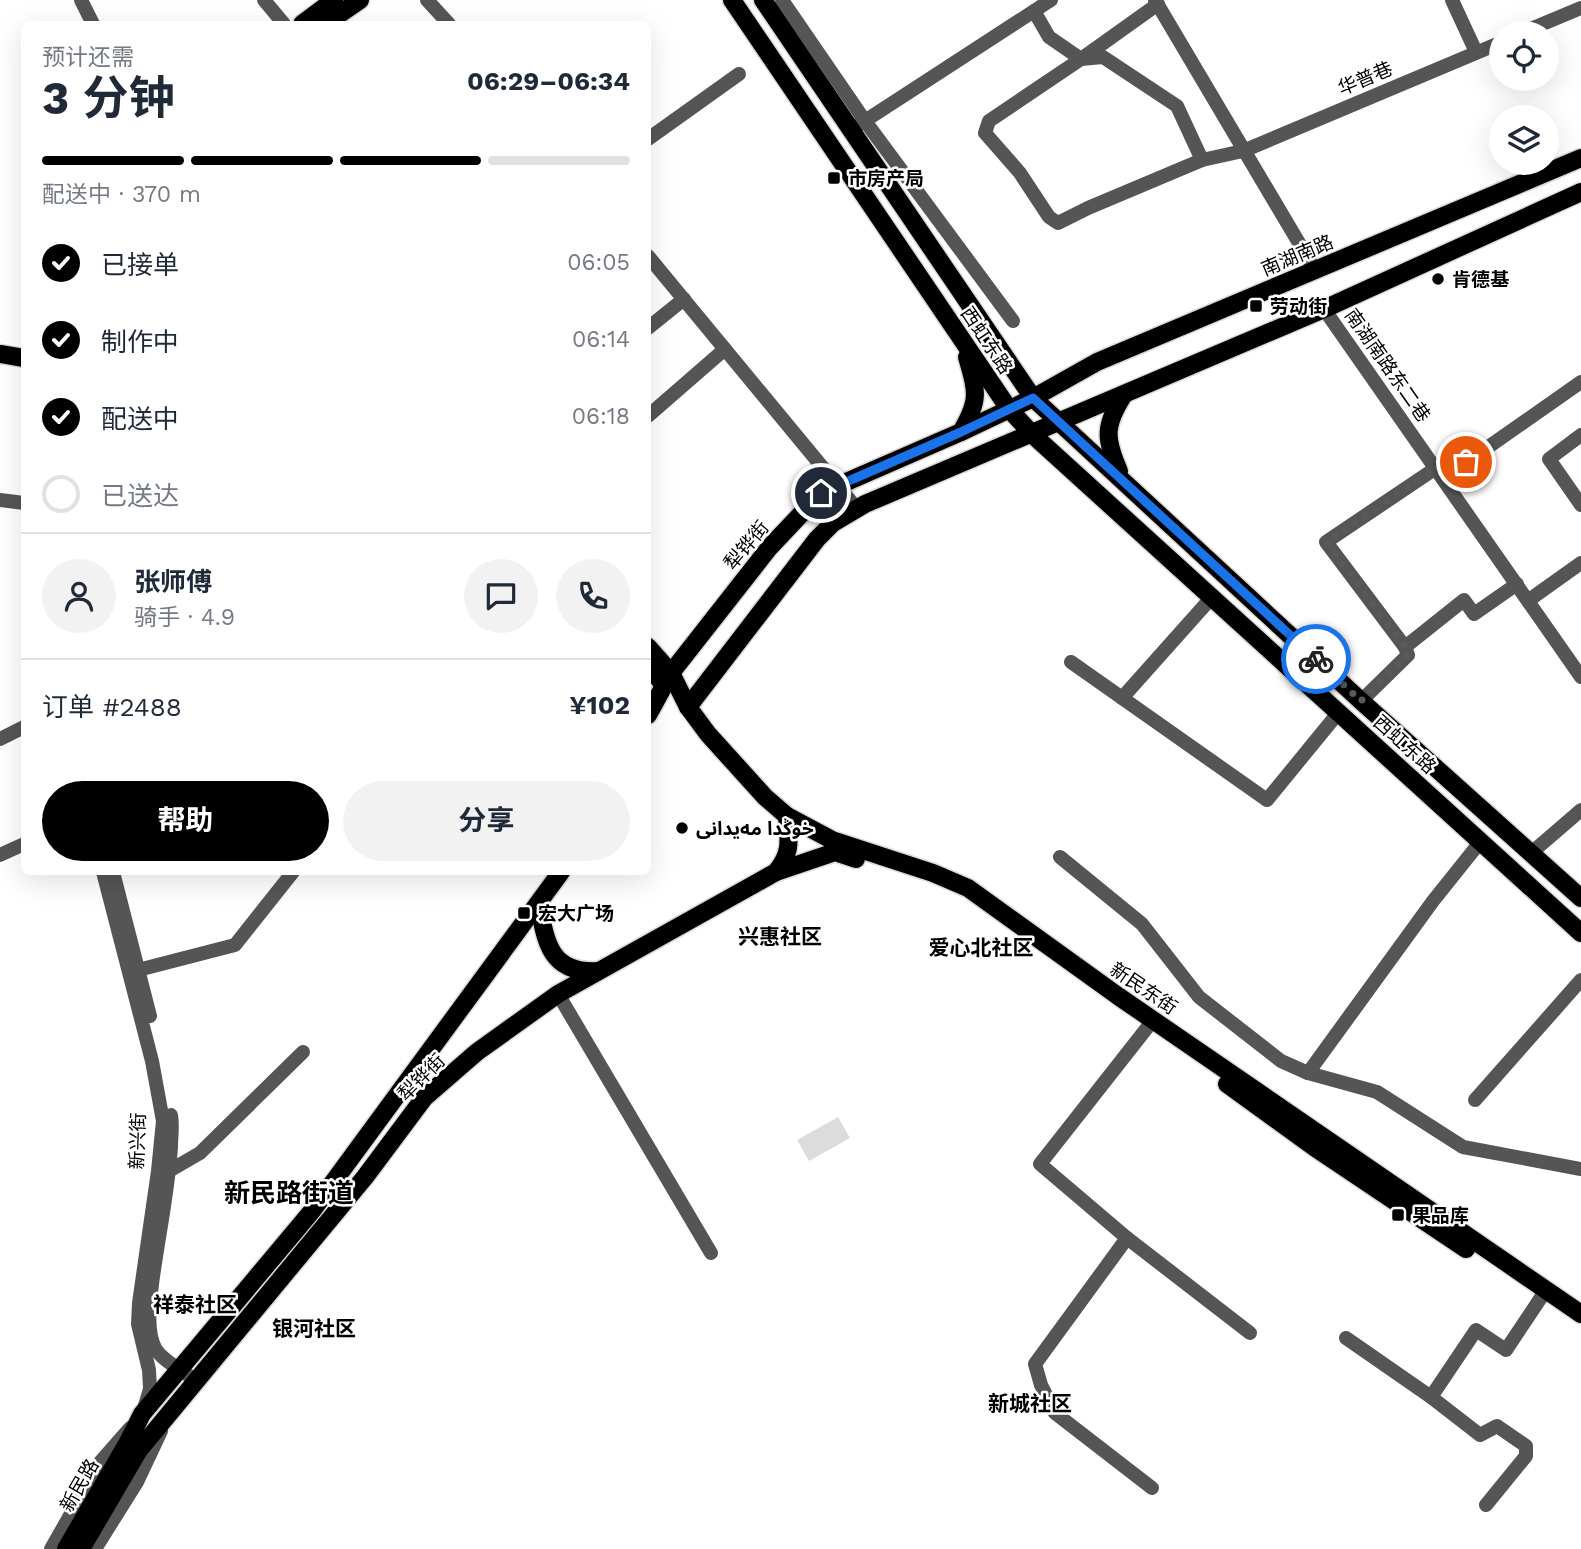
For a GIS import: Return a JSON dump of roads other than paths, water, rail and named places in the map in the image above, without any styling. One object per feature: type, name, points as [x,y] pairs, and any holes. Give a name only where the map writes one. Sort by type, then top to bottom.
[{"type":"main road","points":[[306,21],[334,0]]},
{"type":"main road","points":[[329,21],[360,0]]},
{"type":"main road","name":"西虹东路","points":[[732,0],[1009,409],[1033,435],[1581,933]]},
{"type":"main road","name":"西虹东路","points":[[763,0],[858,126],[1033,398],[1361,701],[1581,898]]},
{"type":"main road","name":"南湖南路","points":[[1033,398],[1097,362],[1581,158]]},
{"type":"main road","points":[[688,707],[817,539],[834,523],[857,509],[1324,309],[1581,192]]},
{"type":"main road","points":[[961,432],[975,406],[975,384],[962,341]]},
{"type":"main road","points":[[0,354],[21,358]]},
{"type":"main road","points":[[0,366],[21,369]]},
{"type":"main road","points":[[1121,478],[1108,446],[1111,415],[1123,396]]},
{"type":"main road","name":"犁铧街","points":[[651,709],[667,679],[769,548],[821,493],[1033,398]]},
{"type":"main road","points":[[651,653],[667,679]]},
{"type":"main road","points":[[651,668],[667,679]]},
{"type":"main road","name":"新民东街","points":[[667,679],[708,734],[765,797],[787,816],[832,840],[933,873],[968,888],[1118,996],[1151,1023]]},
{"type":"main road","points":[[776,872],[786,860],[789,844],[787,816]]},
{"type":"main road","name":"新民东街","points":[[776,872],[835,852],[928,882],[961,897],[992,915],[1151,1023],[1544,1295],[1581,1326]]},
{"type":"main road","name":"犁铧街","points":[[134,1446],[170,1413],[365,1177],[424,1098],[477,1052],[558,995],[776,872]]},
{"type":"main road","name":"犁铧街","points":[[134,1446],[142,1414],[312,1211],[559,875]]},
{"type":"main road","points":[[539,903],[543,928],[555,956],[567,968],[580,972],[599,971]]},
{"type":"main road","name":"新民东街","points":[[1544,1295],[1581,1314]]},
{"type":"main road","name":"新民路","points":[[66,1549],[134,1446]]},
{"type":"main road","name":"新民路","points":[[81,1549],[134,1446]]},
{"type":"street","points":[[81,0],[92,21]]},
{"type":"street","points":[[264,0],[282,21]]},
{"type":"street","points":[[428,0],[446,21]]},
{"type":"street","points":[[782,0],[858,126],[1013,321]]},
{"type":"street","points":[[858,126],[1051,0]]},
{"type":"street","points":[[1452,0],[1476,52]]},
{"type":"street","points":[[1081,59],[1157,2],[1315,270]]},
{"type":"street","points":[[1550,21],[1581,8]]},
{"type":"street","points":[[1034,12],[1049,37],[1081,59],[1103,57],[1177,106],[1202,160]]},
{"type":"street","name":"华普巷","points":[[1081,59],[989,121],[985,133],[1020,173],[1049,218],[1058,223],[1202,160],[1243,150],[1489,47]]},
{"type":"street","points":[[651,137],[739,74]]},
{"type":"street","points":[[651,260],[857,509]]},
{"type":"street","points":[[651,326],[684,299]]},
{"type":"street","name":"南湖南路东二巷","points":[[1324,309],[1517,584],[1575,656],[1581,677]]},
{"type":"street","points":[[651,413],[725,349]]},
{"type":"street","points":[[1361,701],[1408,655],[1405,647],[1326,542],[1440,473],[1581,382]]},
{"type":"street","points":[[1581,435],[1549,458],[1581,505]]},
{"type":"street","points":[[0,500],[21,503]]},
{"type":"street","points":[[1529,600],[1581,564]]},
{"type":"street","points":[[1405,647],[1464,600],[1474,614],[1517,584]]},
{"type":"street","points":[[1122,698],[1213,596]]},
{"type":"street","points":[[1071,662],[1267,800],[1339,712]]},
{"type":"street","points":[[0,739],[21,728]]},
{"type":"street","points":[[1530,853],[1581,810]]},
{"type":"street","points":[[1308,1073],[1433,901],[1481,841]]},
{"type":"street","points":[[0,855],[21,845]]},
{"type":"street","points":[[1060,857],[1142,924],[1199,998],[1281,1061],[1308,1073],[1377,1091],[1463,1147],[1581,1169]]},
{"type":"street","name":"新兴街","points":[[104,875],[152,1061],[163,1121],[139,1303],[138,1324],[149,1370],[150,1389],[142,1414]]},
{"type":"street","name":"新兴街","points":[[114,875],[161,1059],[172,1119],[169,1171],[151,1294],[150,1328],[155,1347],[165,1360],[180,1367],[196,1381]]},
{"type":"street","points":[[138,970],[235,945],[291,875]]},
{"type":"street","points":[[1475,1100],[1581,980]]},
{"type":"street","points":[[558,995],[710,1253]]},
{"type":"street","points":[[1151,1023],[1040,1164],[1127,1238],[1250,1333]]},
{"type":"street","points":[[169,1171],[200,1153],[303,1052]]},
{"type":"street","points":[[1127,1238],[1035,1364],[1041,1385],[1055,1413],[1152,1488]]},
{"type":"street","points":[[1431,1397],[1476,1330],[1506,1350],[1544,1295]]},
{"type":"street","points":[[1346,1338],[1480,1435],[1497,1426],[1527,1446],[1526,1456],[1486,1505]]},
{"type":"street","points":[[95,1549],[136,1482],[170,1413]]},
{"type":"street","points":[[51,1549],[101,1461],[142,1414]]},
{"type":"place","name":"市房产局","points":[[834,178]]},
{"type":"place","name":"肯德基","points":[[1438,279]]},
{"type":"place","name":"劳动街","points":[[1256,306]]},
{"type":"place","name":"خوڭدا مەيدانى","points":[[682,828]]},
{"type":"place","name":"宏大广场","points":[[524,913]]},
{"type":"place","name":"果品库","points":[[1398,1215]]},
{"type":"district","name":"兴惠社区","points":[[780,937]]},
{"type":"district","name":"爱心北社区","points":[[981,948]]},
{"type":"district","name":"新民路街道","points":[[289,1193]]},
{"type":"district","name":"祥泰社区","points":[[195,1305]]},
{"type":"district","name":"银河社区","points":[[314,1329]]},
{"type":"district","name":"新城社区","points":[[1030,1404]]}]
